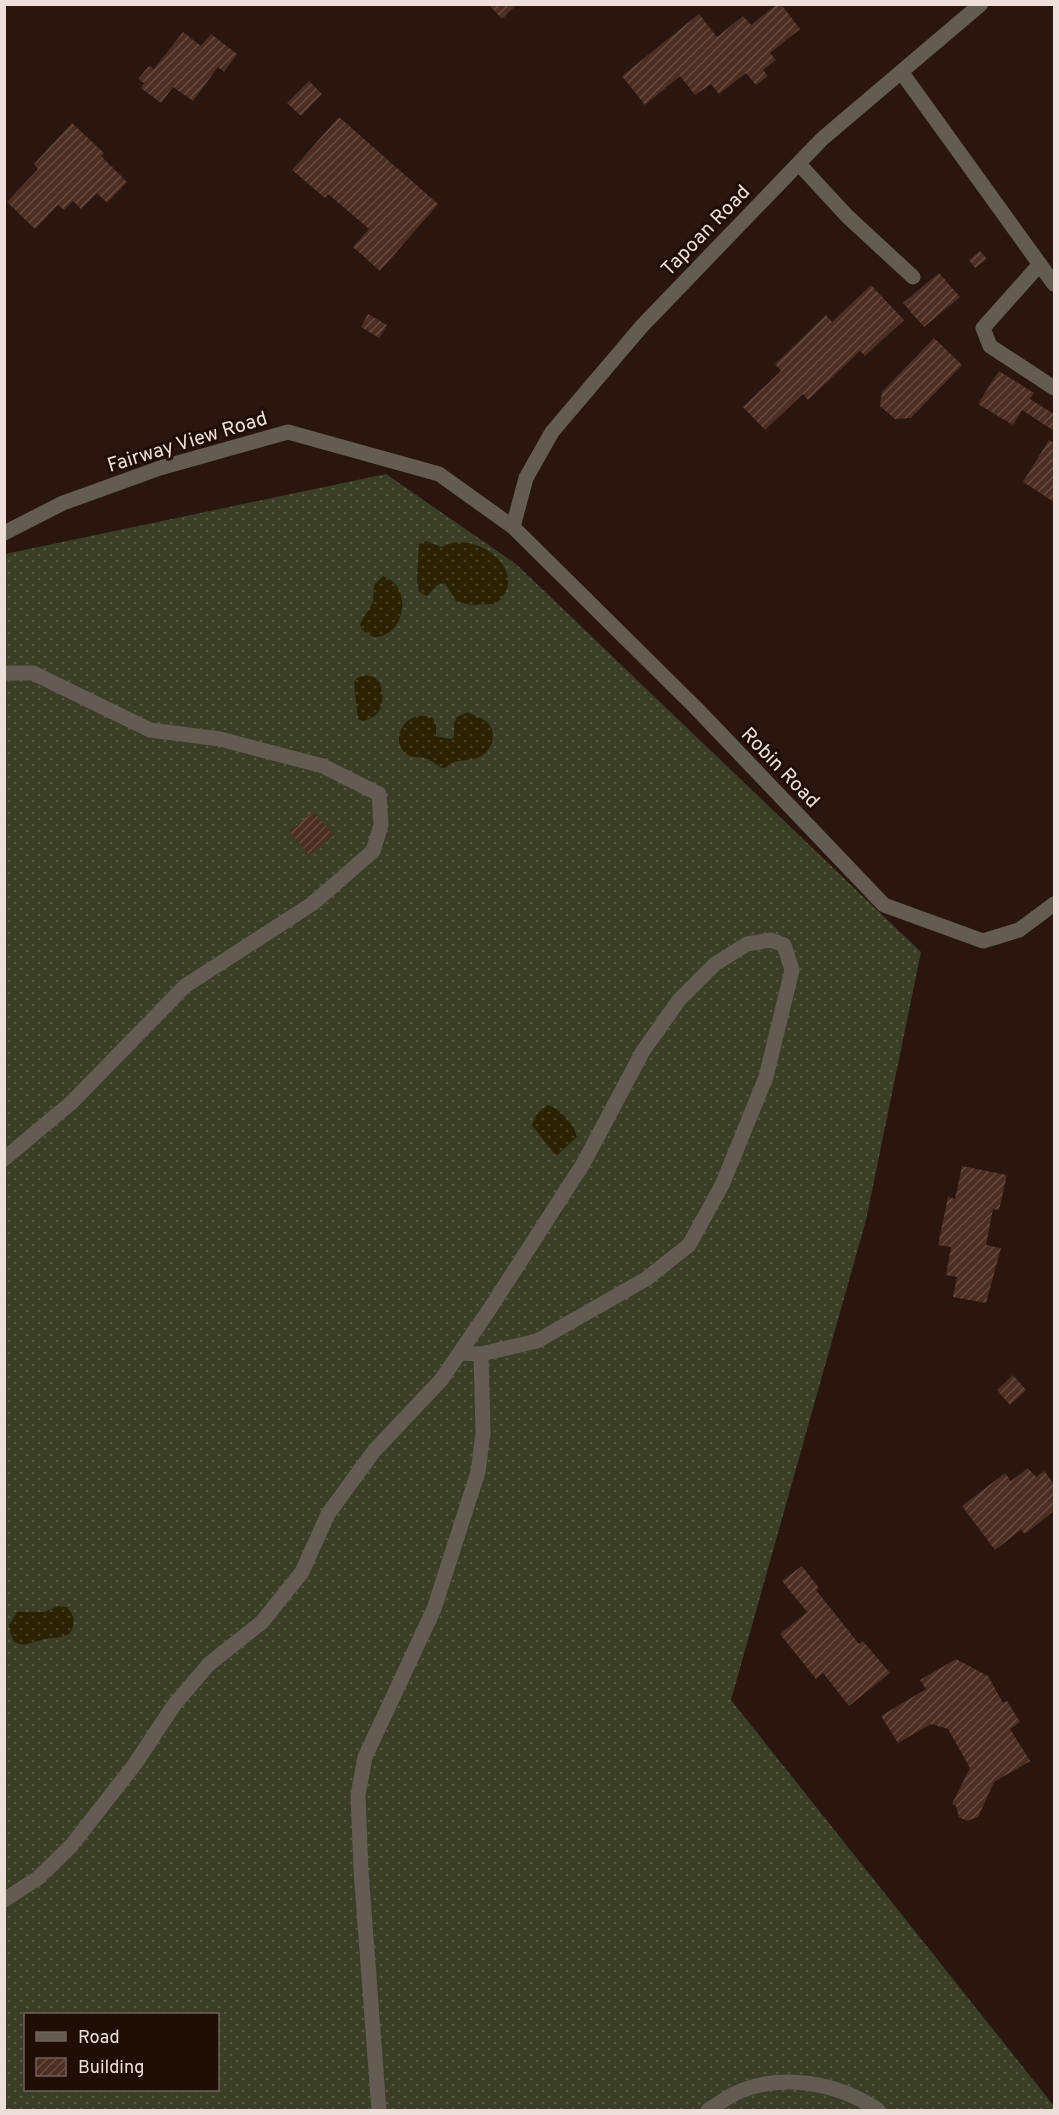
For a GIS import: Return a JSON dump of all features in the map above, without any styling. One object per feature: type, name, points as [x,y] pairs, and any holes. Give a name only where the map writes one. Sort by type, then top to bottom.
[{"type":"street","name":"Tapoan Road","points":[[513,527],[526,478],[552,432],[642,326],[822,139],[981,4]]},
{"type":"street","points":[[902,73],[1054,284]]},
{"type":"street","points":[[799,164],[855,223],[913,277]]},
{"type":"street","points":[[1040,264],[983,328],[990,346],[1054,388]]},
{"type":"street","name":"Fairway View Road","points":[[4,533],[63,503],[138,476],[288,432],[439,474],[513,527]]},
{"type":"street","name":"Robin Road","points":[[513,527],[705,718],[884,905],[983,941],[1018,930],[1054,904]]},
{"type":"street","points":[[4,673],[33,673],[150,730],[220,739],[323,766],[362,783],[379,794],[381,825],[373,851],[348,874],[312,904],[185,986],[72,1102],[4,1159]]},
{"type":"street","points":[[4,1900],[38,1878],[71,1846],[135,1764],[181,1697],[209,1664],[262,1622],[302,1572],[328,1514],[374,1450],[441,1380],[460,1353],[583,1164],[643,1051],[679,1000],[715,964],[747,944],[771,940],[784,945],[792,970],[766,1077],[722,1185],[689,1245],[646,1279],[537,1341],[481,1354],[460,1353]]},
{"type":"street","points":[[379,2110],[361,1871],[358,1795],[364,1757],[434,1609],[478,1472],[483,1433],[481,1354]]},
{"type":"street","points":[[708,2110],[737,2093],[775,2084],[820,2083],[859,2098],[878,2110]]},
{"type":"green space","points":[[386,474],[516,564],[921,952],[866,1220],[731,1700],[1054,2106],[1054,2110],[5,2110],[5,554]]},
{"type":"sand","points":[[426,541],[441,547],[455,542],[470,543],[484,548],[505,568],[508,580],[505,592],[495,604],[471,605],[456,601],[445,583],[437,585],[427,596],[419,592],[417,579],[419,544]]},
{"type":"sand","points":[[383,576],[393,582],[399,590],[402,611],[393,629],[384,635],[374,637],[362,630],[360,624],[373,602],[374,585]]},
{"type":"sand","points":[[366,675],[374,677],[380,683],[382,702],[375,716],[363,721],[358,719],[354,682],[357,678]]},
{"type":"sand","points":[[468,712],[487,722],[492,730],[492,743],[481,756],[442,768],[425,758],[409,756],[400,745],[401,730],[405,724],[417,716],[432,718],[436,724],[436,736],[451,739],[454,737],[454,723],[457,717]]},
{"type":"sand","points":[[548,1105],[566,1118],[577,1137],[556,1156],[532,1125],[537,1113]]},
{"type":"sand","points":[[58,1606],[66,1607],[73,1616],[74,1623],[69,1634],[27,1644],[17,1643],[14,1640],[9,1625],[17,1612],[45,1612]]},
{"type":"building","points":[[488,4],[517,4],[502,19]]},
{"type":"building","points":[[777,4],[781,4],[800,29],[770,53],[776,60],[763,70],[768,76],[756,85],[746,73],[719,94],[711,84],[695,95],[680,76],[645,105],[622,76],[699,14],[717,37],[743,16],[751,25]]},
{"type":"building","points":[[183,32],[201,46],[211,34],[237,54],[224,72],[218,67],[193,101],[173,87],[161,103],[141,88],[144,83],[138,79],[149,66],[154,69]]},
{"type":"building","points":[[309,81],[322,94],[301,116],[287,103]]},
{"type":"building","points":[[339,117],[438,204],[380,271],[353,247],[369,229],[328,194],[325,198],[292,170]]},
{"type":"building","points":[[72,123],[104,153],[101,156],[127,182],[107,203],[97,193],[81,209],[73,201],[64,210],[58,205],[35,229],[7,202],[38,169],[34,164]]},
{"type":"building","points":[[980,251],[987,259],[975,268],[969,260]]},
{"type":"building","points":[[939,273],[960,297],[924,327],[903,303]]},
{"type":"building","points":[[871,285],[904,320],[865,356],[860,351],[808,400],[803,394],[765,430],[743,407],[781,371],[775,364],[826,315],[832,322]]},
{"type":"building","points":[[368,314],[387,325],[379,338],[361,327]]},
{"type":"building","points":[[934,338],[962,365],[911,418],[895,419],[880,406],[882,392]]},
{"type":"building","points":[[999,371],[1034,393],[1030,399],[1054,414],[1054,431],[1022,410],[1013,425],[978,404]]},
{"type":"building","points":[[1049,440],[1054,443],[1054,502],[1023,482]]},
{"type":"building","points":[[314,812],[334,836],[309,855],[289,831]]},
{"type":"building","points":[[962,1166],[1007,1175],[999,1210],[993,1209],[986,1245],[1001,1248],[986,1303],[953,1297],[957,1277],[946,1275],[951,1247],[938,1245],[948,1197],[955,1199]]},
{"type":"building","points":[[1013,1375],[1026,1390],[1010,1405],[997,1390]]},
{"type":"building","points":[[1028,1468],[1036,1477],[1044,1471],[1054,1484],[1054,1511],[1025,1534],[1021,1530],[995,1550],[962,1506],[1005,1473],[1011,1481]]},
{"type":"building","points":[[802,1566],[819,1588],[816,1590],[859,1644],[863,1641],[890,1673],[849,1706],[823,1673],[816,1679],[780,1634],[807,1612],[782,1581]]},
{"type":"building","points":[[956,1659],[988,1676],[1003,1703],[1007,1701],[1020,1722],[1010,1729],[1030,1761],[994,1782],[978,1817],[967,1821],[959,1817],[956,1806],[952,1804],[970,1768],[948,1729],[931,1724],[898,1743],[881,1716],[926,1689],[920,1680]]}]
